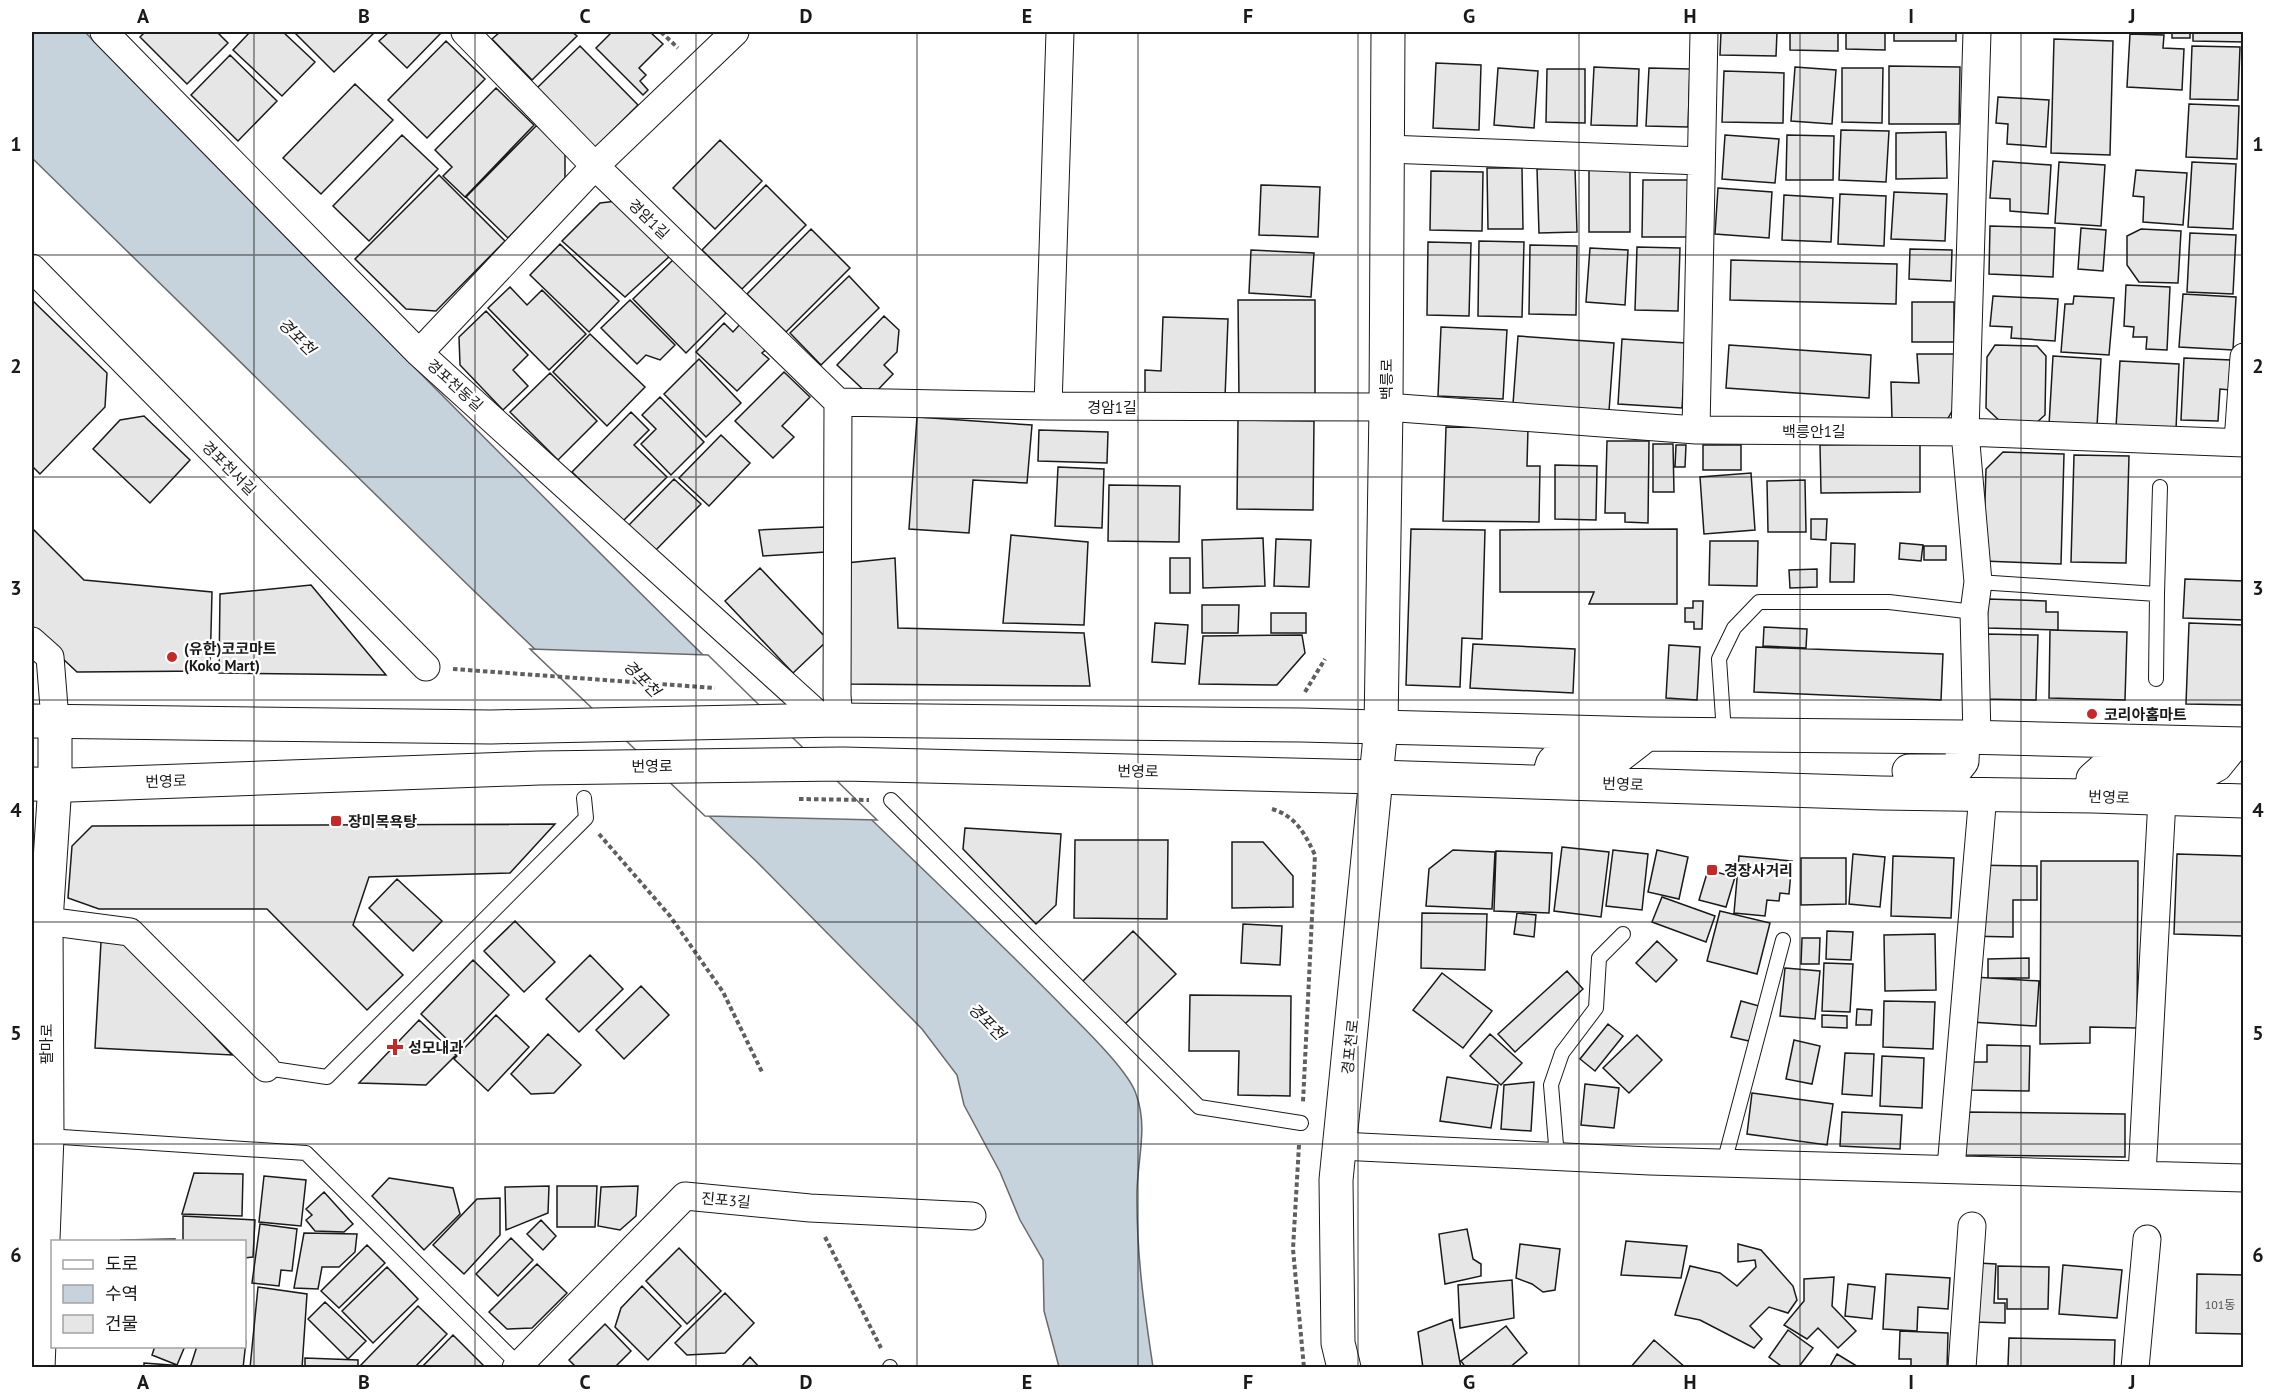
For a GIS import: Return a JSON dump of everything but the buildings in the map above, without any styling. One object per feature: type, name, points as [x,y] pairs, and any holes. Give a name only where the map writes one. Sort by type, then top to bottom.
[{"type":"main road","name":"백릉로","points":[[1381,727],[1388,32]]},
{"type":"main road","points":[[43,721],[491,727],[820,720],[1381,727],[2238,744]]},
{"type":"main road","name":"팔마로","points":[[38,1368],[47,1136],[43,721]]},
{"type":"main road","name":"경포천로","points":[[1344,1368],[1338,1343],[1336,1180],[1381,727]]},
{"type":"main road","points":[[1552,782],[1551,767],[1555,760],[1559,758],[1616,758],[1647,734]]},
{"type":"main road","points":[[1881,794],[1902,771],[1954,771],[1962,761],[1970,737]]},
{"type":"main road","points":[[2093,796],[2093,779],[2102,771],[2205,771],[2216,765],[2238,744]]},
{"type":"main road","name":"번영로","points":[[43,784],[539,768],[843,764],[1552,782],[1881,794],[2093,796],[2244,801]]},
{"type":"street","name":"경포천동길","points":[[104,32],[420,353],[820,720]]},
{"type":"street","name":"경암1길","points":[[465,32],[595,166],[838,402],[1048,406],[1386,407]]},
{"type":"street","points":[[420,353],[595,166],[735,32]]},
{"type":"street","points":[[1048,406],[1060,32]]},
{"type":"street","points":[[1696,430],[1704,32]]},
{"type":"street","points":[[1970,737],[1977,582],[1965,432],[1977,32]]},
{"type":"street","points":[[1387,149],[1701,161]]},
{"type":"street","name":"경포천서길","points":[[32,268],[426,667]]},
{"type":"street","points":[[2241,442],[2244,357]]},
{"type":"street","points":[[820,720],[837,696],[838,402]]},
{"type":"street","name":"백릉안1길","points":[[1386,407],[1696,430],[1965,432],[2241,442]]},
{"type":"street","points":[[32,641],[50,657],[43,721]]},
{"type":"street","points":[[1951,1168],[1983,794]]},
{"type":"street","points":[[2142,1175],[2162,799]]},
{"type":"street","points":[[46,921],[130,932],[266,1068]]},
{"type":"street","points":[[1340,1146],[1724,1163],[2244,1178]]},
{"type":"street","name":"진포3길","points":[[519,1366],[685,1196],[810,1208],[972,1216]]},
{"type":"street","points":[[1962,1368],[1972,1226]]},
{"type":"street","points":[[2135,1368],[2147,1239]]},
{"type":"lane","points":[[2156,679],[2160,487]]},
{"type":"lane","points":[[1977,582],[2157,594]]},
{"type":"lane","points":[[1724,733],[1719,659],[1734,628],[1759,602],[1889,602],[1974,612]]},
{"type":"lane","points":[[266,1068],[327,1077],[586,819],[584,798]]},
{"type":"lane","points":[[891,800],[1199,1107],[1301,1123]]},
{"type":"lane","points":[[1557,1157],[1551,1085],[1562,1053],[1596,1008],[1599,958],[1623,934]]},
{"type":"lane","points":[[1724,1163],[1783,940]]},
{"type":"lane","points":[[47,1136],[306,1153],[519,1366]]},
{"type":"path","points":[[426,667],[722,688]]},
{"type":"path","points":[[1268,807],[1279,810],[1303,828],[1315,855],[1293,1249],[1304,1368]]},
{"type":"path","points":[[586,819],[670,916],[717,982],[762,1072]]},
{"type":"path","points":[[810,1208],[885,1357]]},
{"type":"water","name":"경포천","points":[[32,32],[85,32],[558,511],[1013,957],[1116,1063],[1132,1085],[1140,1106],[1142,1130],[1137,1190],[1139,1257],[1153,1367],[1059,1367],[1044,1311],[1043,1260],[1020,1220],[1000,1172],[964,1105],[957,1075],[922,1029],[758,863],[471,588],[32,158]]},
{"type":"pier","points":[[530,649],[708,655],[877,820],[705,816]]},
{"type":"place","name":"(유한)코코마트 (Koko Mart)","points":[[172,657]]},
{"type":"place","name":"코리아홈마트","points":[[2092,714]]},
{"type":"place","name":"장미목욕탕","points":[[336,821]]},
{"type":"place","name":"경장사거리","points":[[1712,870]]},
{"type":"place","name":"성모내과","points":[[395,1047]]}]
